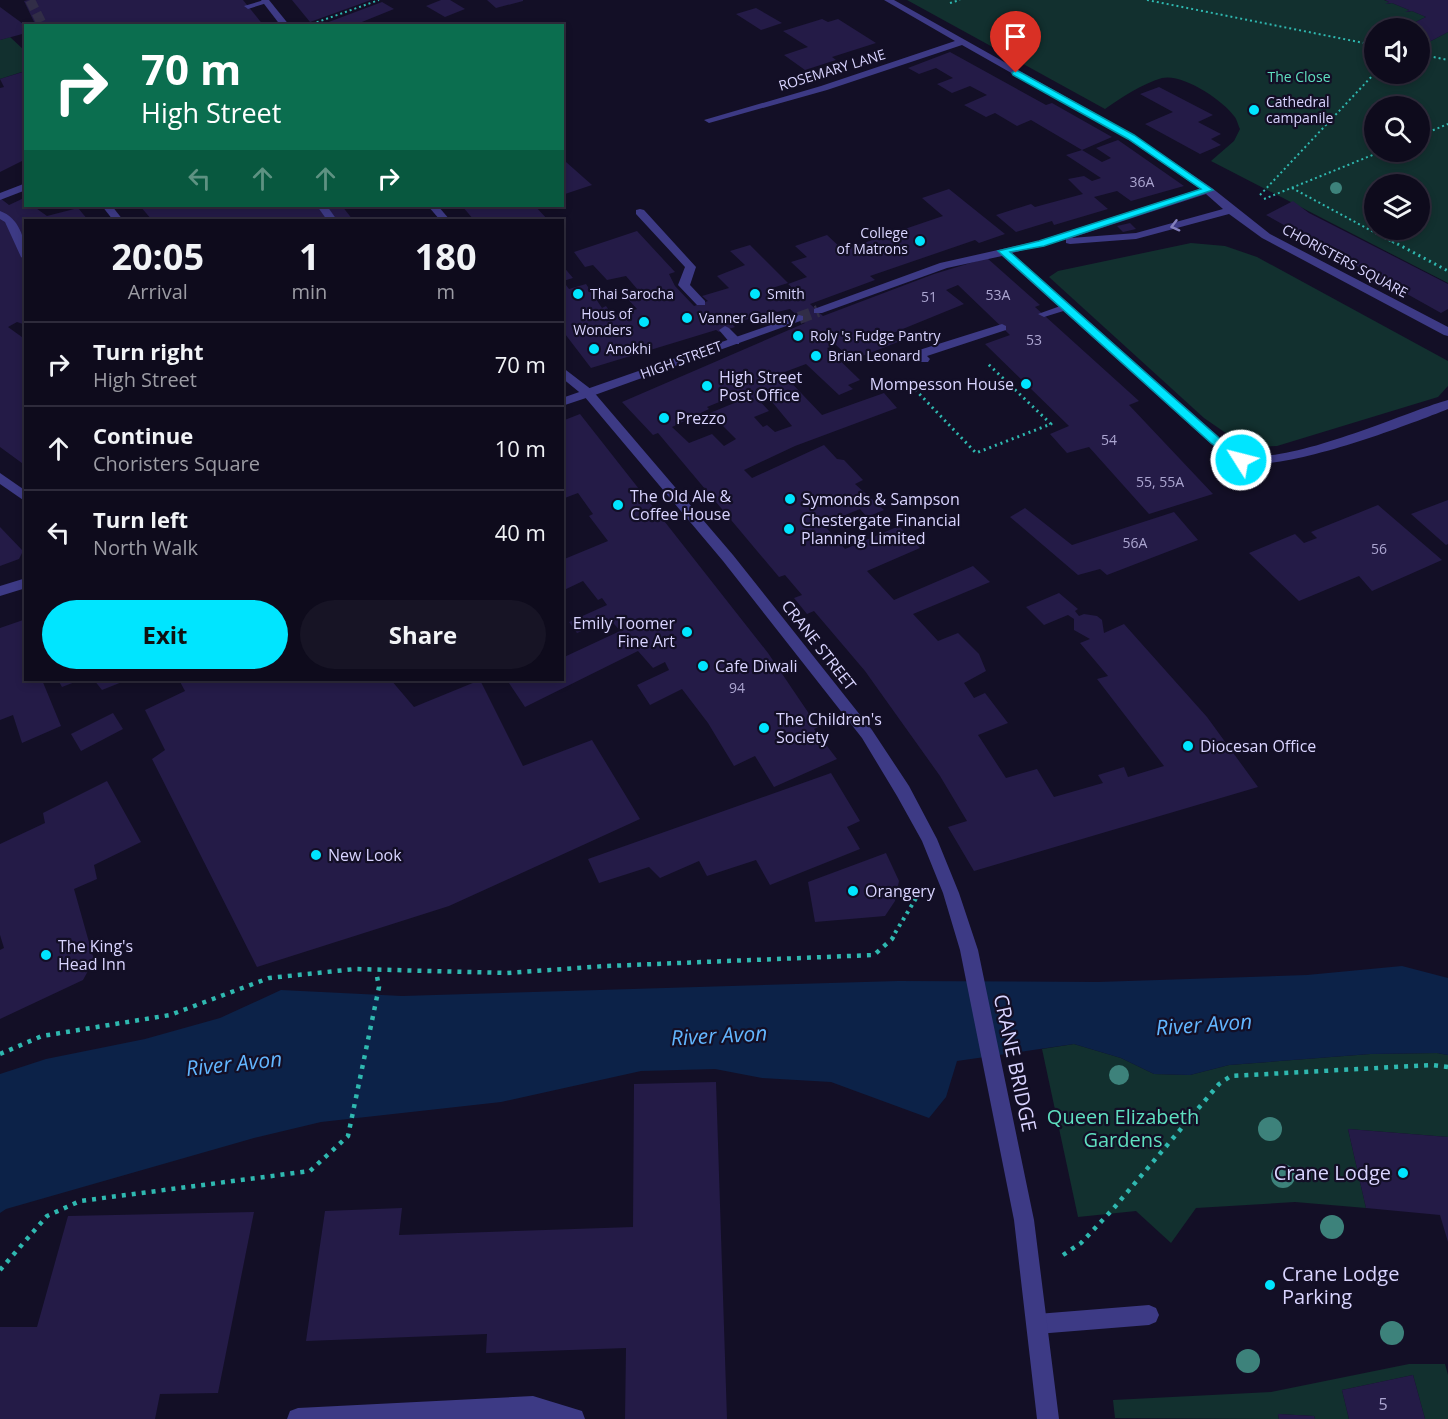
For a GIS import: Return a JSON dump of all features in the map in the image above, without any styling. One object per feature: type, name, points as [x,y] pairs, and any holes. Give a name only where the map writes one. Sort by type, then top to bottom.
[{"type":"street","name":"CHORISTERS SQUARE","points":[[888,0],[1131,137],[1208,190],[1266,236],[1448,332]]},
{"type":"street","points":[[248,6],[266,1],[284,24]]},
{"type":"street","name":"ROSEMARY LANE","points":[[710,120],[835,84],[962,42]]},
{"type":"street","points":[[0,197],[24,187]]},
{"type":"street","points":[[1041,244],[1208,190]]},
{"type":"street","points":[[108,207],[117,219]]},
{"type":"street","points":[[434,207],[444,219]]},
{"type":"street","points":[[818,311],[944,265],[1041,244],[1136,236],[1231,210]]},
{"type":"street","points":[[640,212],[691,267],[684,285],[701,303]]},
{"type":"street","points":[[0,214],[9,220],[24,253]]},
{"type":"street","points":[[1003,251],[1215,441],[1241,460],[1281,458],[1421,416],[1448,404]]},
{"type":"street","points":[[1044,314],[1066,307]]},
{"type":"street","name":"HIGH STREET","points":[[564,401],[799,318]]},
{"type":"street","points":[[924,359],[920,354],[1002,327]]},
{"type":"street","points":[[726,330],[735,341]]},
{"type":"street","name":"CRANE STREET","points":[[564,373],[588,393],[728,558],[867,734],[903,791],[929,839],[951,893],[969,950]]},
{"type":"street","points":[[0,477],[24,496]]},
{"type":"street","points":[[0,591],[24,584]]},
{"type":"street","name":"CRANE BRIDGE","points":[[969,950],[1024,1220],[1048,1419]]},
{"type":"street","points":[[1038,1324],[1149,1315]]},
{"type":"street","points":[[298,1419],[533,1407],[574,1419]]},
{"type":"path","points":[[313,24],[379,0]]},
{"type":"path","points":[[1147,0],[1364,43]]},
{"type":"path","points":[[1430,56],[1448,60]]},
{"type":"path","points":[[1253,203],[1365,84]]},
{"type":"path","points":[[1430,131],[1448,124]]},
{"type":"path","points":[[1231,210],[1364,159]]},
{"type":"path","points":[[1292,188],[1448,272]]},
{"type":"path","points":[[902,376],[976,453],[1051,424],[985,360]]},
{"type":"path","points":[[0,1054],[42,1036],[170,1015],[269,978],[355,969],[507,973],[606,966],[874,955],[892,939],[918,895],[951,893]]},
{"type":"path","points":[[0,1270],[47,1216],[80,1201],[310,1170],[348,1136],[379,987],[376,971]]},
{"type":"path","points":[[1031,1275],[1081,1242],[1113,1209],[1219,1084],[1231,1076],[1431,1065],[1448,1067]]},
{"type":"green space","name":"The Close","points":[[907,0],[1384,0],[1389,2],[1386,4],[1392,3],[1409,10],[1406,12],[1412,11],[1426,17],[1364,18],[1364,84],[1430,84],[1430,41],[1448,32],[1448,283],[1364,240],[1430,240],[1430,174],[1364,174],[1364,240],[1211,161],[1234,141],[1240,129],[1229,110],[1201,89],[1180,80],[1162,78],[1125,96],[1105,109]]},
{"type":"green space","points":[[10,37],[24,50],[24,71],[0,79],[0,40]]},
{"type":"green space","points":[[1191,243],[1225,246],[1257,257],[1448,361],[1448,386],[1438,397],[1277,446],[1256,447],[1233,438],[1204,418],[1049,277],[1058,271]]},
{"type":"green space","name":"Queen Elizabeth Gardens","points":[[1074,1044],[1121,1058],[1154,1074],[1190,1075],[1229,1065],[1370,1054],[1437,1053],[1448,1055],[1448,1137],[1348,1129],[1366,1208],[1295,1202],[1196,1208],[1171,1243],[1136,1211],[1078,1217],[1042,1049]]},
{"type":"green space","points":[[1409,1364],[1445,1364],[1448,1375],[1448,1419],[1425,1419],[1413,1375],[1342,1390],[1349,1419],[1315,1419],[1314,1416],[1278,1414],[1279,1419],[1115,1418],[1113,1400],[1271,1392]]},
{"type":"water","name":"River Avon","points":[[1402,966],[1448,978],[1448,1055],[1437,1053],[1370,1054],[1229,1065],[1190,1075],[1154,1074],[1121,1058],[1074,1044],[957,1061],[946,1097],[929,1118],[831,1082],[762,1078],[715,1069],[641,1071],[501,1102],[321,1122],[254,1138],[6,1209],[0,1213],[0,1074],[46,1059],[145,1039],[220,1018],[281,990],[402,996],[898,981],[1098,982],[1307,975]]},
{"type":"building","points":[[243,0],[262,24],[35,24],[24,1]]},
{"type":"building","points":[[292,0],[371,0],[310,22]]},
{"type":"building","points":[[441,0],[450,0],[465,9],[445,17],[426,6]]},
{"type":"building","points":[[487,0],[523,0],[523,1],[496,8]]},
{"type":"building","points":[[1385,0],[1448,0],[1448,32],[1430,41],[1430,18],[1424,18],[1426,17],[1412,11],[1405,12],[1409,10],[1392,3],[1385,4],[1389,2]]},
{"type":"building","points":[[382,2],[394,9],[357,24],[323,24]]},
{"type":"building","points":[[0,7],[24,25],[24,34],[0,40]]},
{"type":"building","points":[[756,8],[782,23],[761,30],[736,14]]},
{"type":"building","points":[[822,19],[828,22],[838,19],[876,43],[832,57],[836,60],[805,70],[784,55],[808,47],[783,31]]},
{"type":"building","points":[[950,52],[1046,105],[1052,103],[1112,137],[1082,150],[1031,120],[1017,126],[995,113],[986,117],[964,105],[987,95],[970,86],[952,93],[937,84],[953,78],[936,68],[919,74],[908,68]]},
{"type":"building","points":[[24,72],[24,160],[0,172],[0,88],[4,87],[0,79]]},
{"type":"building","points":[[1159,87],[1213,115],[1198,122],[1221,134],[1211,139],[1221,145],[1200,154],[1145,124],[1173,112],[1140,94]]},
{"type":"building","points":[[1118,140],[1184,186],[1131,201],[1117,191],[1094,197],[1108,209],[1054,225],[1052,221],[1016,232],[996,215],[1031,204],[1035,207],[1083,194],[1068,179],[1084,176],[1092,181],[1101,178],[1066,155],[1082,150],[1102,162],[1111,158],[1096,148]]},
{"type":"building","points":[[566,162],[592,185],[564,194],[564,163]]},
{"type":"building","points":[[949,189],[1005,234],[979,243],[975,240],[870,276],[875,280],[810,304],[823,316],[934,274],[987,258],[1040,305],[1035,307],[1139,401],[1129,405],[1213,494],[1149,514],[1089,447],[1067,453],[1050,434],[1069,426],[985,344],[1010,335],[958,285],[946,290],[964,304],[888,335],[898,342],[852,360],[836,345],[827,348],[860,380],[848,385],[853,389],[839,395],[806,364],[782,373],[822,415],[884,393],[897,408],[795,446],[744,470],[752,478],[824,445],[837,459],[844,460],[863,480],[855,484],[884,510],[867,517],[860,509],[823,524],[845,549],[899,526],[920,548],[867,571],[894,600],[973,566],[990,582],[913,614],[938,641],[958,633],[979,654],[986,671],[964,683],[974,698],[985,693],[1008,723],[978,735],[1006,778],[1037,769],[1054,797],[1103,783],[1098,775],[1124,767],[1128,777],[1164,766],[1097,679],[1108,676],[1080,643],[1090,639],[1074,630],[1074,619],[1068,615],[1044,625],[1026,607],[1059,593],[1078,609],[1075,611],[1079,616],[1084,614],[1097,616],[1102,620],[1104,633],[1124,624],[1207,717],[1258,787],[974,871],[948,827],[967,821],[940,776],[865,671],[814,611],[807,614],[794,598],[802,595],[785,575],[779,577],[658,433],[653,435],[622,402],[805,323],[790,309],[775,311],[732,324],[735,327],[719,332],[716,330],[591,368],[564,333],[564,282],[569,289],[586,284],[602,308],[606,306],[613,316],[637,309],[624,295],[638,290],[626,276],[607,280],[593,265],[585,267],[574,252],[637,231],[675,272],[669,274],[675,286],[694,306],[708,301],[702,296],[729,288],[717,276],[745,265],[730,251],[750,245],[788,283],[769,289],[780,300],[798,293],[788,284],[807,277],[791,262],[807,257],[795,246],[827,235],[843,250],[943,216],[922,198]],"holes":[[[763,391],[792,426],[775,432],[767,425],[763,427],[754,417],[769,411],[754,395]],[[734,396],[739,401],[710,413],[736,439],[724,446],[712,434],[689,443],[672,427],[709,409],[707,407]]]},
{"type":"building","points":[[0,198],[9,205],[24,198],[24,207],[34,207],[47,216],[78,208],[87,219],[24,219],[24,324],[17,322],[8,327],[24,339],[24,465],[0,447]]},
{"type":"building","points":[[1293,201],[1309,213],[1448,284],[1448,309],[1441,313],[1266,215]]},
{"type":"building","points":[[141,207],[343,207],[352,219],[151,219]]},
{"type":"building","points":[[463,207],[536,207],[547,219],[473,219]]},
{"type":"building","points":[[1130,223],[1136,229],[1123,232],[1117,226]]},
{"type":"building","points":[[564,267],[573,278],[564,281]]},
{"type":"building","points":[[580,414],[768,653],[818,727],[814,729],[837,759],[774,787],[755,756],[734,766],[708,723],[682,689],[650,705],[637,685],[669,670],[665,662],[653,668],[638,651],[525,707],[509,683],[514,681],[564,681],[564,657],[620,631],[610,619],[577,633],[569,622],[607,605],[602,598],[598,600],[583,581],[564,590],[564,559],[608,541],[589,516],[593,514],[578,493],[564,498],[564,420]]},
{"type":"building","points":[[1448,500],[1448,544],[1446,545],[1411,514]]},
{"type":"building","points":[[1378,505],[1442,560],[1372,591],[1359,576],[1299,601],[1249,553],[1295,534],[1304,543],[1317,538],[1311,532]]},
{"type":"building","points":[[1025,508],[1072,545],[1174,512],[1198,540],[1107,575],[1100,569],[1078,575],[1010,517]]},
{"type":"building","points":[[0,527],[23,551],[19,559],[0,566]]},
{"type":"building","points":[[24,620],[24,681],[42,681],[61,726],[22,743],[13,715],[0,720],[0,628]]},
{"type":"building","points":[[59,681],[77,681],[62,687]]},
{"type":"building","points":[[95,681],[124,681],[102,690]]},
{"type":"building","name":"New Look","points":[[180,681],[392,681],[414,707],[480,681],[523,766],[592,740],[640,819],[449,906],[257,967],[152,759],[165,750],[145,710],[185,691]]},
{"type":"building","points":[[113,713],[123,729],[81,751],[71,734]]},
{"type":"building","points":[[831,773],[860,821],[847,827],[860,849],[770,885],[756,860],[707,876],[699,861],[660,878],[649,867],[599,883],[588,859]]},
{"type":"building","points":[[107,781],[141,842],[94,865],[97,879],[74,889],[94,960],[83,980],[0,1019],[0,950],[4,948],[0,935],[0,844],[45,823],[43,813]]},
{"type":"building","name":"Orangery","points":[[886,853],[899,881],[895,901],[885,916],[815,922],[808,882]]},
{"type":"building","points":[[716,1082],[727,1419],[625,1419],[626,1348],[486,1353],[487,1334],[306,1341],[325,1211],[402,1208],[399,1235],[633,1227],[634,1084]]},
{"type":"building","name":"Crane Lodge","points":[[1348,1129],[1448,1137],[1448,1242],[1440,1215],[1366,1208]]},
{"type":"building","points":[[254,1212],[218,1393],[160,1394],[155,1419],[0,1419],[0,1327],[37,1327],[68,1216]]},
{"type":"building","points":[[1413,1375],[1425,1419],[1349,1419],[1342,1390]]},
{"type":"building","points":[[1278,1414],[1314,1416],[1315,1419],[1279,1419]]},
{"type":"tunnel","points":[[30,0],[42,24]]},
{"type":"tunnel","points":[[799,318],[818,311]]},
{"type":"place","name":"Cathedral campanile","points":[[1254,110]]},
{"type":"place","name":"College of Matrons","points":[[920,241]]},
{"type":"place","name":"Thai Sarocha","points":[[578,294]]},
{"type":"place","name":"Smith","points":[[755,294]]},
{"type":"place","name":"Vanner Gallery","points":[[687,318]]},
{"type":"place","name":"Hous of Wonders","points":[[644,322]]},
{"type":"place","name":"Roly 's Fudge Pantry","points":[[798,336]]},
{"type":"place","name":"Anokhi","points":[[594,349]]},
{"type":"place","name":"Brian Leonard","points":[[816,356]]},
{"type":"place","name":"Mompesson House","points":[[1026,384]]},
{"type":"place","name":"High Street Post Office","points":[[707,386]]},
{"type":"place","name":"Prezzo","points":[[664,418]]},
{"type":"place","name":"Symonds & Sampson","points":[[790,499]]},
{"type":"place","name":"The Old Ale & Coffee House","points":[[618,505]]},
{"type":"place","name":"Chestergate Financial Planning Limited","points":[[789,529]]},
{"type":"place","name":"Emily Toomer Fine Art","points":[[687,632]]},
{"type":"place","name":"Cafe Diwali","points":[[703,666]]},
{"type":"place","name":"The Children's Society","points":[[764,728]]},
{"type":"place","name":"Diocesan Office","points":[[1188,746]]},
{"type":"place","name":"New Look","points":[[316,855]]},
{"type":"place","name":"Orangery","points":[[853,891]]},
{"type":"place","name":"The King's Head Inn","points":[[46,955]]},
{"type":"place","name":"Crane Lodge","points":[[1403,1173]]},
{"type":"place","name":"Crane Lodge Parking","points":[[1270,1285]]},
{"type":"route","points":[[1016,73],[1131,137],[1208,190],[1041,244],[1003,251],[1215,441],[1241,460]]}]
